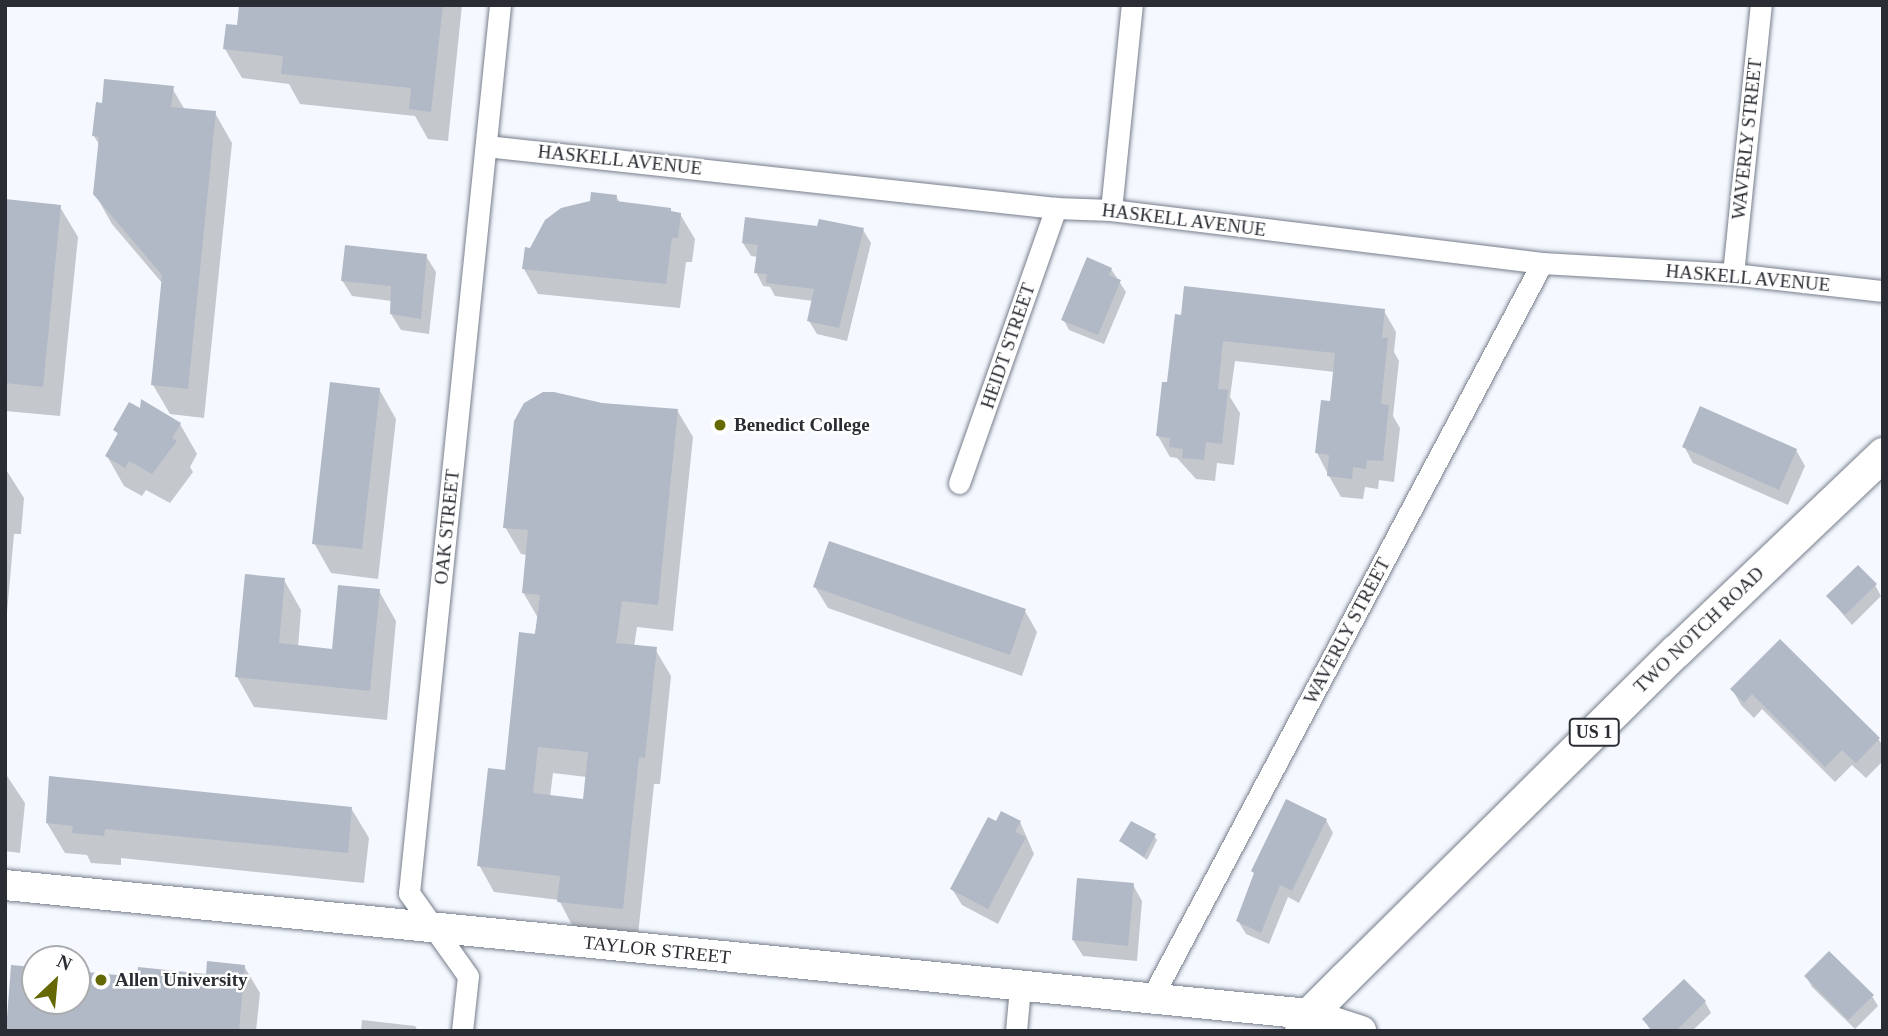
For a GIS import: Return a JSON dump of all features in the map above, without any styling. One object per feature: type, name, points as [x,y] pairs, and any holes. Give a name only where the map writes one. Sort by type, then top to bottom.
[{"type":"main road","name":"TWO NOTCH ROAD","points":[[1305,1023],[1685,642],[1883,454]]},
{"type":"main road","name":"TAYLOR STREET","points":[[5,885],[1151,999],[1361,1031]]},
{"type":"street","name":"OAK STREET","points":[[462,1031],[468,976],[410,893],[500,5]]},
{"type":"street","points":[[1111,210],[1132,5]]},
{"type":"street","name":"WAVERLY STREET","points":[[1733,274],[1761,5]]},
{"type":"street","name":"HASKELL AVENUE","points":[[486,146],[1056,208],[1111,210],[1542,263],[1733,274],[1883,291]]},
{"type":"street","name":"HEIDT STREET","points":[[959,484],[1056,208]]},
{"type":"street","name":"WAVERLY STREET","points":[[1151,999],[1542,263]]},
{"type":"street","points":[[1016,1031],[1020,987]]},
{"type":"building","points":[[239,5],[443,5],[431,112],[409,109],[411,88],[281,74],[283,56],[223,49],[226,24],[237,25]]},
{"type":"building","points":[[104,79],[174,86],[171,107],[216,111],[188,389],[151,385],[162,275],[93,194],[99,137],[92,136],[96,102],[102,103]]},
{"type":"building","points":[[591,192],[617,195],[616,201],[671,208],[671,211],[681,213],[678,238],[672,238],[666,284],[522,269],[525,247],[530,248],[545,220],[561,208],[590,201]]},
{"type":"building","points":[[5,199],[61,205],[43,387],[5,383]]},
{"type":"building","points":[[745,217],[817,226],[819,219],[864,228],[839,328],[807,321],[814,289],[766,283],[767,274],[754,273],[758,245],[742,243]]},
{"type":"building","points":[[345,245],[427,254],[421,319],[390,314],[391,286],[341,281]]},
{"type":"building","points":[[1087,257],[1112,268],[1109,275],[1121,280],[1098,335],[1061,320]]},
{"type":"building","points":[[1184,286],[1385,309],[1382,338],[1388,338],[1381,404],[1389,405],[1383,461],[1367,460],[1366,469],[1353,467],[1352,479],[1327,476],[1329,455],[1315,453],[1321,400],[1330,401],[1335,353],[1223,341],[1218,389],[1228,390],[1222,444],[1206,442],[1204,460],[1182,458],[1183,449],[1169,447],[1170,438],[1156,436],[1162,382],[1167,382],[1175,314],[1181,315]]},
{"type":"building","points":[[330,382],[380,388],[362,549],[312,544]]},
{"type":"building","points":[[543,392],[554,392],[602,403],[678,409],[658,605],[622,601],[616,643],[657,647],[645,758],[639,757],[623,909],[557,902],[560,876],[477,866],[488,768],[505,770],[519,632],[535,634],[540,595],[522,593],[528,530],[503,528],[514,421],[524,403]],"holes":[[[538,747],[588,752],[583,799],[533,793]]]},
{"type":"building","points":[[141,399],[181,423],[172,438],[177,441],[152,474],[129,461],[125,468],[105,456],[118,433],[113,430],[129,402],[140,408]]},
{"type":"building","points":[[1700,406],[1797,449],[1779,490],[1682,447]]},
{"type":"building","points":[[829,541],[1026,609],[1010,655],[813,587]]},
{"type":"building","points":[[1858,565],[1877,584],[1845,615],[1826,596]]},
{"type":"building","points":[[245,574],[285,578],[279,643],[332,649],[338,585],[380,589],[370,691],[235,677]]},
{"type":"building","points":[[1780,639],[1880,738],[1856,763],[1842,750],[1825,767],[1752,694],[1744,703],[1730,689]]},
{"type":"building","points":[[49,776],[352,807],[348,853],[105,829],[104,836],[72,833],[73,826],[46,823]]},
{"type":"building","points":[[1286,799],[1327,819],[1292,891],[1280,885],[1261,933],[1236,921],[1254,873],[1251,871]]},
{"type":"building","points":[[1001,811],[1021,821],[1015,832],[1026,837],[988,909],[950,889],[988,817],[996,821]]},
{"type":"building","points":[[1131,821],[1156,834],[1144,857],[1119,841]]},
{"type":"building","points":[[1077,878],[1134,883],[1128,946],[1072,940]]},
{"type":"building","points":[[1829,951],[1874,995],[1848,1020],[1804,976]]},
{"type":"building","points":[[207,961],[245,965],[239,1031],[6,1031],[11,965],[21,966],[21,1015],[91,1015],[91,972],[137,977],[138,967],[206,974]]},
{"type":"building","points":[[1684,979],[1706,1001],[1676,1031],[1653,1031],[1642,1019]]},
{"type":"place","name":"Benedict College","points":[[720,425]]},
{"type":"place","name":"Allen University","points":[[101,980]]}]
